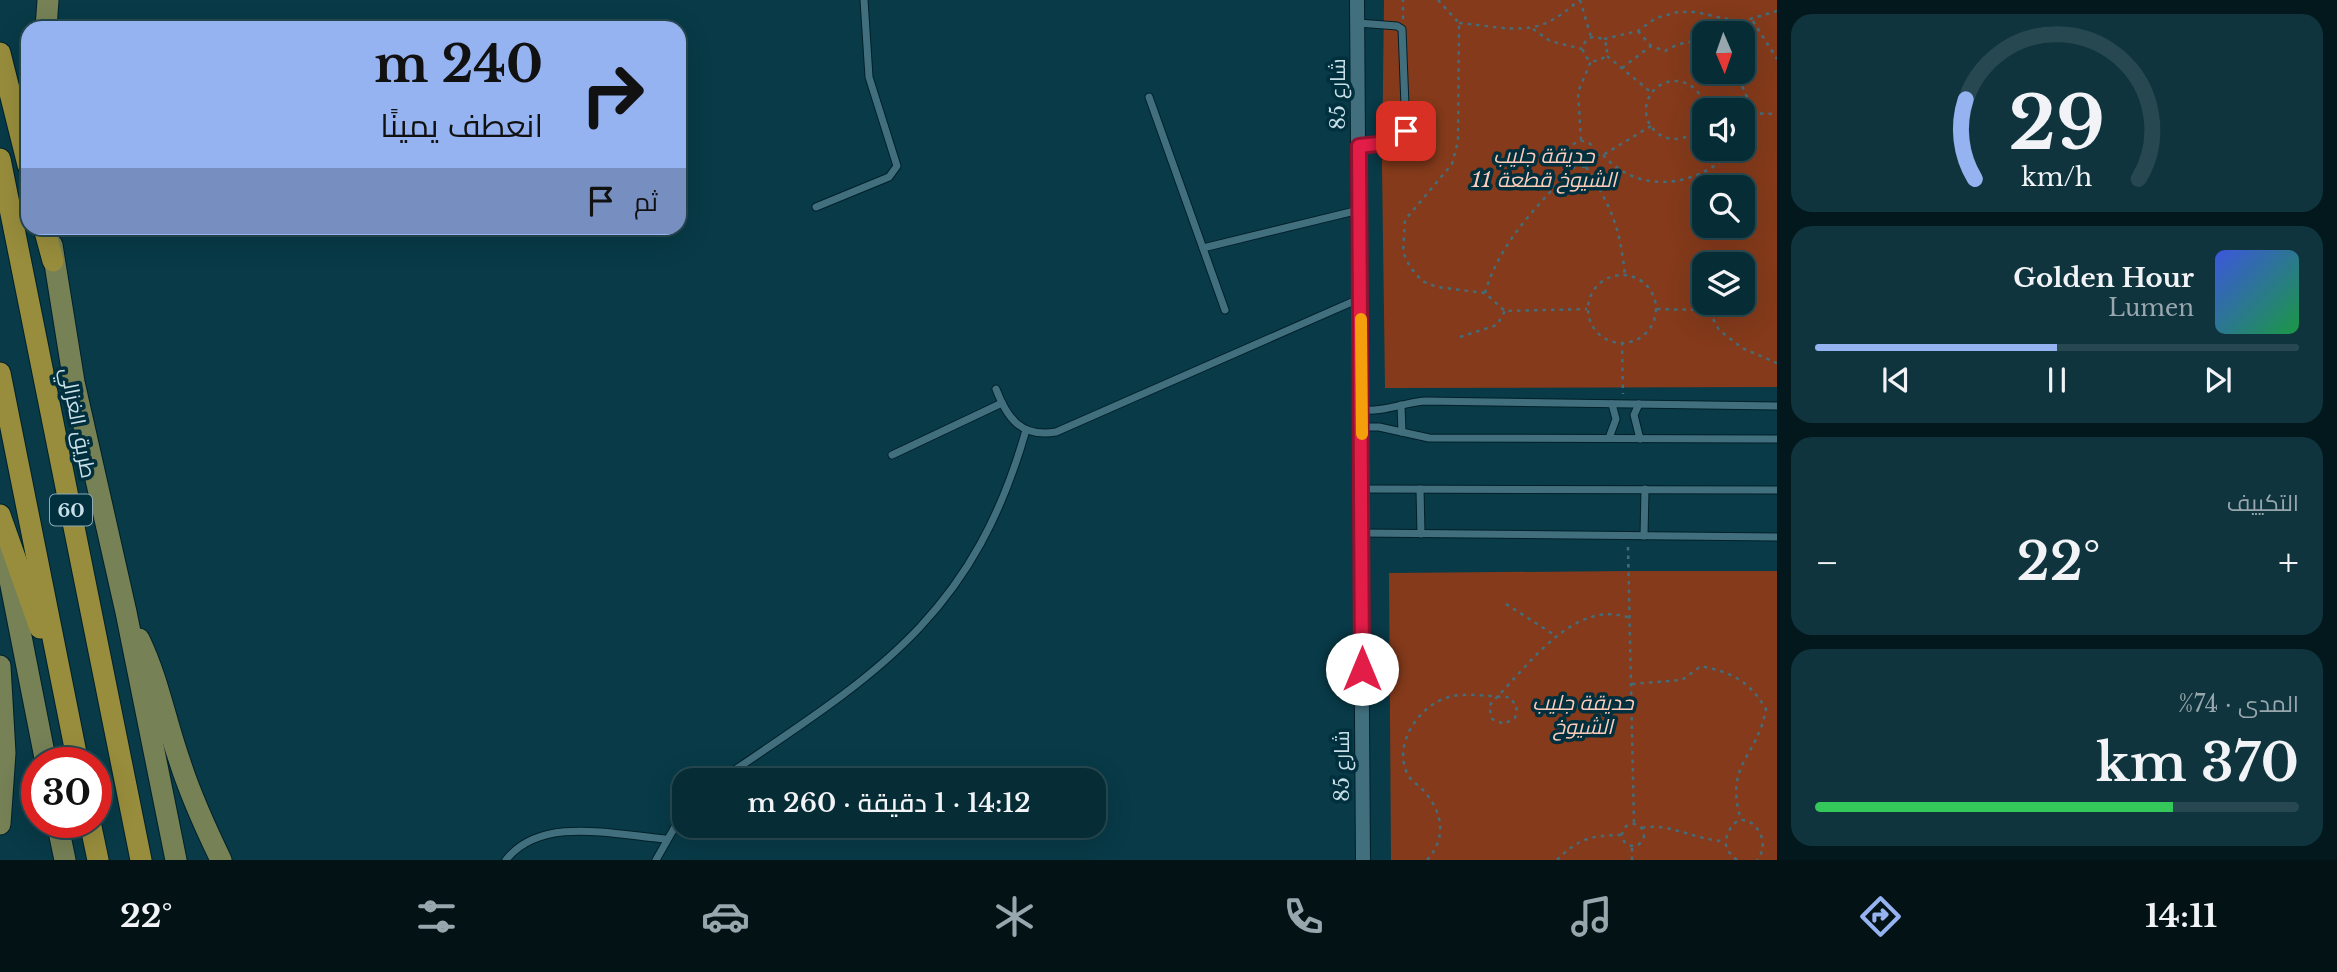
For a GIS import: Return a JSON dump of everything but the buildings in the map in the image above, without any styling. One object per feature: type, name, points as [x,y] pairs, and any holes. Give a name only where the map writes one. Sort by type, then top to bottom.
[{"type":"highway","points":[[0,53],[21,137]]},
{"type":"highway","name":"طريق الغزالي","points":[[0,159],[141,860]]},
{"type":"highway","points":[[46,235],[53,261]]},
{"type":"highway","name":"60","points":[[0,373],[75,747]]},
{"type":"highway","points":[[0,515],[65,699]]},
{"type":"highway","points":[[93,838],[98,860]]},
{"type":"main road","points":[[46,21],[48,0]]},
{"type":"main road","points":[[51,235],[74,382],[126,612],[176,860]]},
{"type":"main road","points":[[0,531],[43,747]]},
{"type":"main road","points":[[126,612],[152,666],[198,814],[221,860]]},
{"type":"main road","points":[[0,666],[5,753],[0,824]]},
{"type":"main road","points":[[60,838],[65,860]]},
{"type":"street","name":"شارع 85","points":[[1357,0],[1362,410],[1363,860]]},
{"type":"lane","points":[[816,207],[889,177],[897,166],[869,77],[864,0]]},
{"type":"lane","points":[[1358,23],[1397,26],[1402,29],[1406,131],[1397,142],[1359,146]]},
{"type":"lane","points":[[1149,97],[1225,310]]},
{"type":"lane","points":[[1203,248],[1360,209]]},
{"type":"lane","points":[[996,389],[1008,416],[1026,430],[1056,432],[1361,298]]},
{"type":"lane","points":[[1362,410],[1378,411],[1425,401],[1777,406]]},
{"type":"lane","points":[[892,454],[1002,403]]},
{"type":"lane","points":[[1609,438],[1616,419],[1612,404]]},
{"type":"lane","points":[[1639,404],[1634,415],[1640,439]]},
{"type":"lane","points":[[1401,405],[1402,432]]},
{"type":"lane","points":[[1362,427],[1429,438],[1777,439]]},
{"type":"lane","points":[[738,768],[858,687],[898,652],[934,614],[966,572],[991,527],[1012,480],[1026,430]]},
{"type":"lane","points":[[1362,489],[1777,490]]},
{"type":"lane","points":[[1420,489],[1421,534]]},
{"type":"lane","points":[[1644,536],[1645,489]]},
{"type":"lane","points":[[1362,533],[1777,537]]},
{"type":"lane","points":[[656,860],[672,829]]},
{"type":"lane","points":[[506,860],[526,841],[559,831],[665,839]]},
{"type":"path","points":[[1438,0],[1459,23],[1458,141],[1452,164],[1405,220],[1404,252],[1410,267],[1422,281],[1437,288],[1485,293],[1505,311],[1587,309]]},
{"type":"path","points":[[1459,23],[1533,29],[1563,15],[1580,0],[1591,37]]},
{"type":"path","points":[[1591,37],[1604,39],[1638,31],[1656,18],[1678,12],[1696,12],[1740,22],[1777,11]]},
{"type":"path","points":[[1753,20],[1777,58]]},
{"type":"path","points":[[1533,29],[1550,41],[1583,49]]},
{"type":"path","points":[[1638,31],[1651,46],[1665,51],[1673,46],[1692,44]]},
{"type":"path","points":[[1591,37],[1583,49],[1585,57],[1591,61],[1600,61],[1606,56],[1608,47],[1604,39]]},
{"type":"path","points":[[1622,68],[1651,46]]},
{"type":"path","points":[[1606,56],[1652,93]]},
{"type":"path","points":[[1581,140],[1578,92],[1591,61]]},
{"type":"path","points":[[1692,136],[1674,141],[1656,134],[1646,118],[1647,100],[1658,85],[1676,80],[1694,87],[1701,98]]},
{"type":"path","points":[[1755,113],[1777,114]]},
{"type":"path","points":[[1596,155],[1603,155],[1651,126]]},
{"type":"path","points":[[1581,140],[1594,147],[1596,155],[1586,167]]},
{"type":"path","points":[[1581,140],[1570,148],[1571,160],[1576,165],[1586,167],[1609,204],[1618,226],[1625,276]]},
{"type":"path","points":[[1603,155],[1611,164],[1635,178],[1662,183],[1689,180],[1714,169],[1722,161]]},
{"type":"path","points":[[1485,293],[1491,271],[1507,243],[1576,165]]},
{"type":"path","points":[[1611,276],[1625,276],[1633,276],[1650,289],[1657,309],[1650,330],[1632,342],[1611,342],[1593,329],[1587,309],[1594,288],[1611,276]]},
{"type":"path","points":[[1657,309],[1701,310],[1742,348],[1777,363]]},
{"type":"path","points":[[1460,337],[1497,325],[1505,311]]},
{"type":"path","points":[[1622,342],[1624,404]]},
{"type":"path","points":[[1628,536],[1634,824]]},
{"type":"path","points":[[1506,604],[1556,636]]},
{"type":"path","points":[[1427,860],[1438,848],[1441,825],[1438,807],[1409,776],[1402,761],[1403,744],[1415,723],[1449,697],[1497,697],[1510,696],[1517,706],[1515,718],[1504,724],[1492,719],[1489,706],[1497,697],[1556,636],[1586,618],[1613,611],[1630,618]]},
{"type":"path","points":[[1632,684],[1682,680],[1701,666],[1730,673],[1753,689],[1766,709],[1762,729],[1735,782],[1741,820]]},
{"type":"path","points":[[1737,860],[1729,854],[1725,841],[1730,828],[1741,820],[1755,821],[1766,829]]},
{"type":"path","points":[[1634,824],[1642,828],[1645,836],[1641,844],[1632,847],[1625,843],[1622,835],[1625,827],[1634,824]]},
{"type":"path","points":[[1642,828],[1652,825],[1707,841],[1725,841]]},
{"type":"path","points":[[1557,860],[1575,842],[1622,835]]},
{"type":"path","points":[[1757,860],[1765,855],[1770,842]]},
{"type":"path","points":[[1632,847],[1632,860]]},
{"type":"green space","name":"حديقة جليب الشيوخ قطعة 11","points":[[1384,0],[1777,0],[1777,387],[1385,388],[1382,166]]},
{"type":"green space","name":"حديقة جليب الشيوخ","points":[[1777,571],[1777,860],[1391,860],[1389,573]]},
{"type":"slow traffic","points":[[1361,319],[1362,434]]},
{"type":"route","points":[[1362,669],[1359,146],[1397,142],[1406,131]]}]
